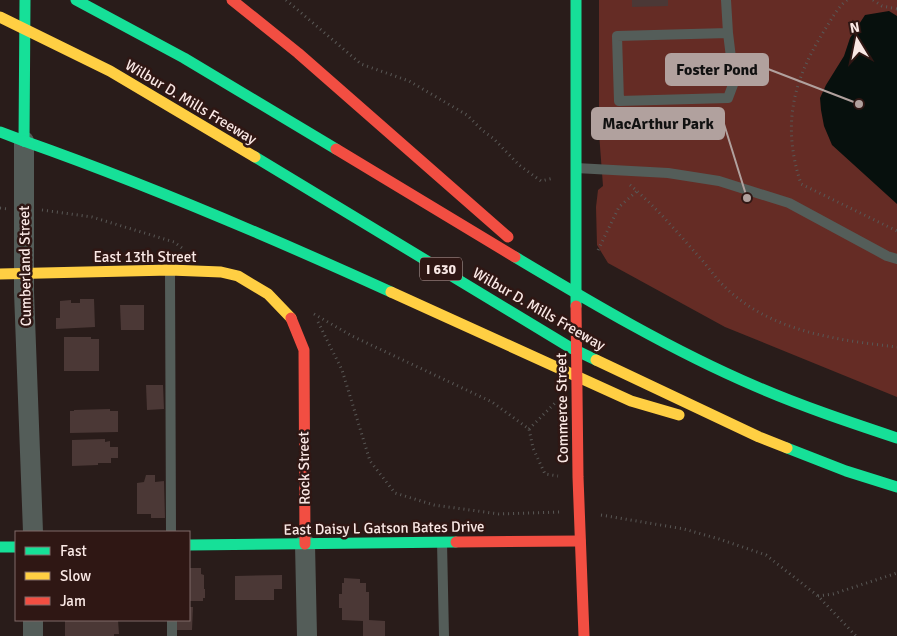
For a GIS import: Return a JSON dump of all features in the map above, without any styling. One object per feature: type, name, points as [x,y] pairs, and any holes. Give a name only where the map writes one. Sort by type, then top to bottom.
[{"type":"main road","name":"Cumberland Street","points":[[24,141],[25,0]]},
{"type":"main road","points":[[76,0],[184,58],[660,341],[733,378],[833,417],[897,438]]},
{"type":"main road","points":[[232,0],[348,96],[558,282]]},
{"type":"main road","name":"Commerce Street","points":[[576,0],[574,249],[580,541],[584,636]]},
{"type":"main road","name":"Wilbur D. Mills Freeway","points":[[0,17],[110,71],[148,93],[571,348],[759,437],[846,471],[897,487]]},
{"type":"main road","points":[[9,38],[36,49]]},
{"type":"main road","points":[[55,56],[148,93]]},
{"type":"main road","points":[[0,132],[82,160],[264,235],[631,401],[759,437]]},
{"type":"main road","name":"East 13th Street","points":[[0,274],[170,270],[221,272],[238,276],[268,294],[281,306]]},
{"type":"main road","name":"Rock Street","points":[[281,306],[292,319],[304,350],[305,544]]},
{"type":"main road","name":"East Daisy L Gatson Bates Drive","points":[[190,545],[580,541]]},
{"type":"main road","points":[[0,547],[15,547]]},
{"type":"street","name":"Cumberland Street","points":[[24,141],[24,274],[33,531]]},
{"type":"street","name":"Rock Street","points":[[305,544],[307,636]]},
{"type":"street","points":[[33,621],[33,636]]},
{"type":"lane","points":[[726,0],[734,82],[728,98],[619,101],[617,36],[728,33]]},
{"type":"lane","points":[[575,168],[668,173],[719,181],[789,202],[887,256],[897,259]]},
{"type":"lane","points":[[170,270],[171,531]]},
{"type":"lane","points":[[442,542],[444,636]]},
{"type":"lane","points":[[172,621],[172,636]]},
{"type":"path","points":[[286,0],[361,64],[409,81],[467,115],[518,164],[541,180],[557,177]]},
{"type":"path","points":[[846,0],[834,14],[809,54],[799,79],[790,127],[795,164],[801,184],[897,231]]},
{"type":"path","points":[[873,0],[882,6],[897,9]]},
{"type":"path","points":[[630,184],[726,288],[750,308],[774,320],[815,334],[850,342],[897,347]]},
{"type":"path","points":[[596,257],[619,207],[637,191]]},
{"type":"path","points":[[559,512],[499,514],[434,506],[395,493],[370,461],[342,370],[314,314],[352,336],[492,402],[529,429],[533,448],[545,474],[561,477]]},
{"type":"path","points":[[529,429],[560,398]]},
{"type":"path","points":[[602,515],[676,528],[719,539],[766,555],[818,596],[856,636]]},
{"type":"path","points":[[818,596],[833,594],[897,573]]},
{"type":"shaded area","points":[[599,0],[897,0],[897,397],[725,327],[608,263],[597,245],[596,207],[598,190],[603,186],[599,133]]},
{"type":"shaded area","points":[[889,11],[897,16],[897,204],[832,145],[824,126],[820,98],[844,56],[850,38],[865,15]]},
{"type":"building","points":[[632,0],[668,0],[668,6],[632,7]]},
{"type":"building","points":[[80,299],[94,299],[95,327],[56,329],[56,318],[60,318],[60,301],[71,300],[71,303],[80,303]]},
{"type":"building","points":[[120,305],[144,305],[144,330],[121,330]]},
{"type":"building","points":[[64,337],[91,337],[91,339],[99,339],[99,371],[64,371]]},
{"type":"building","points":[[146,385],[163,385],[164,409],[147,410]]},
{"type":"building","points":[[110,409],[110,411],[118,411],[118,432],[70,433],[70,411]]},
{"type":"building","points":[[105,439],[105,442],[110,441],[110,447],[118,447],[118,458],[111,458],[111,463],[72,466],[72,440]]},
{"type":"building","points":[[146,475],[155,475],[155,482],[164,481],[165,518],[151,518],[151,514],[137,514],[137,483],[144,482]]},
{"type":"building","points":[[190,568],[201,568],[201,574],[204,575],[205,598],[203,598],[203,601],[190,601]]},
{"type":"building","points":[[282,575],[282,589],[274,589],[274,600],[235,600],[235,576]]},
{"type":"building","points":[[344,578],[360,579],[360,583],[366,583],[366,592],[369,592],[369,620],[385,621],[385,636],[363,636],[363,621],[342,620],[342,608],[339,608],[339,594],[342,594]]},
{"type":"building","points":[[190,607],[193,607],[192,630],[175,630],[175,621],[190,621]]},
{"type":"building","points":[[65,621],[118,621],[119,634],[114,634],[114,636],[65,636]]},
{"type":"traffic: fast","points":[[24,141],[25,0]]},
{"type":"traffic: fast","points":[[76,0],[184,58],[336,149]]},
{"type":"traffic: fast","points":[[576,0],[576,306]]},
{"type":"traffic: fast","points":[[0,132],[24,141]]},
{"type":"traffic: fast","points":[[24,141],[117,175],[209,212],[391,292]]},
{"type":"traffic: fast","points":[[255,157],[571,348],[596,360]]},
{"type":"traffic: fast","points":[[515,257],[632,325],[724,372],[790,400],[897,438]]},
{"type":"traffic: fast","points":[[787,448],[846,471],[897,487]]},
{"type":"traffic: fast","points":[[190,545],[456,542]]},
{"type":"traffic: fast","points":[[0,547],[15,547]]},
{"type":"traffic: slow","points":[[0,17],[110,71],[255,157]]},
{"type":"traffic: slow","points":[[0,274],[170,270],[221,272],[238,276],[268,294],[291,318]]},
{"type":"traffic: slow","points":[[391,292],[631,401],[679,415]]},
{"type":"traffic: slow","points":[[596,360],[759,437],[787,448]]},
{"type":"traffic: jam","points":[[232,0],[298,53],[508,237]]},
{"type":"traffic: jam","points":[[336,149],[515,257]]},
{"type":"traffic: jam","points":[[576,306],[578,477],[584,636]]},
{"type":"traffic: jam","points":[[291,318],[304,350],[305,544]]},
{"type":"traffic: jam","points":[[456,542],[580,541]]},
{"type":"place","name":"Foster Pond","points":[[859,104]]},
{"type":"place","name":"MacArthur Park","points":[[747,198]]}]
